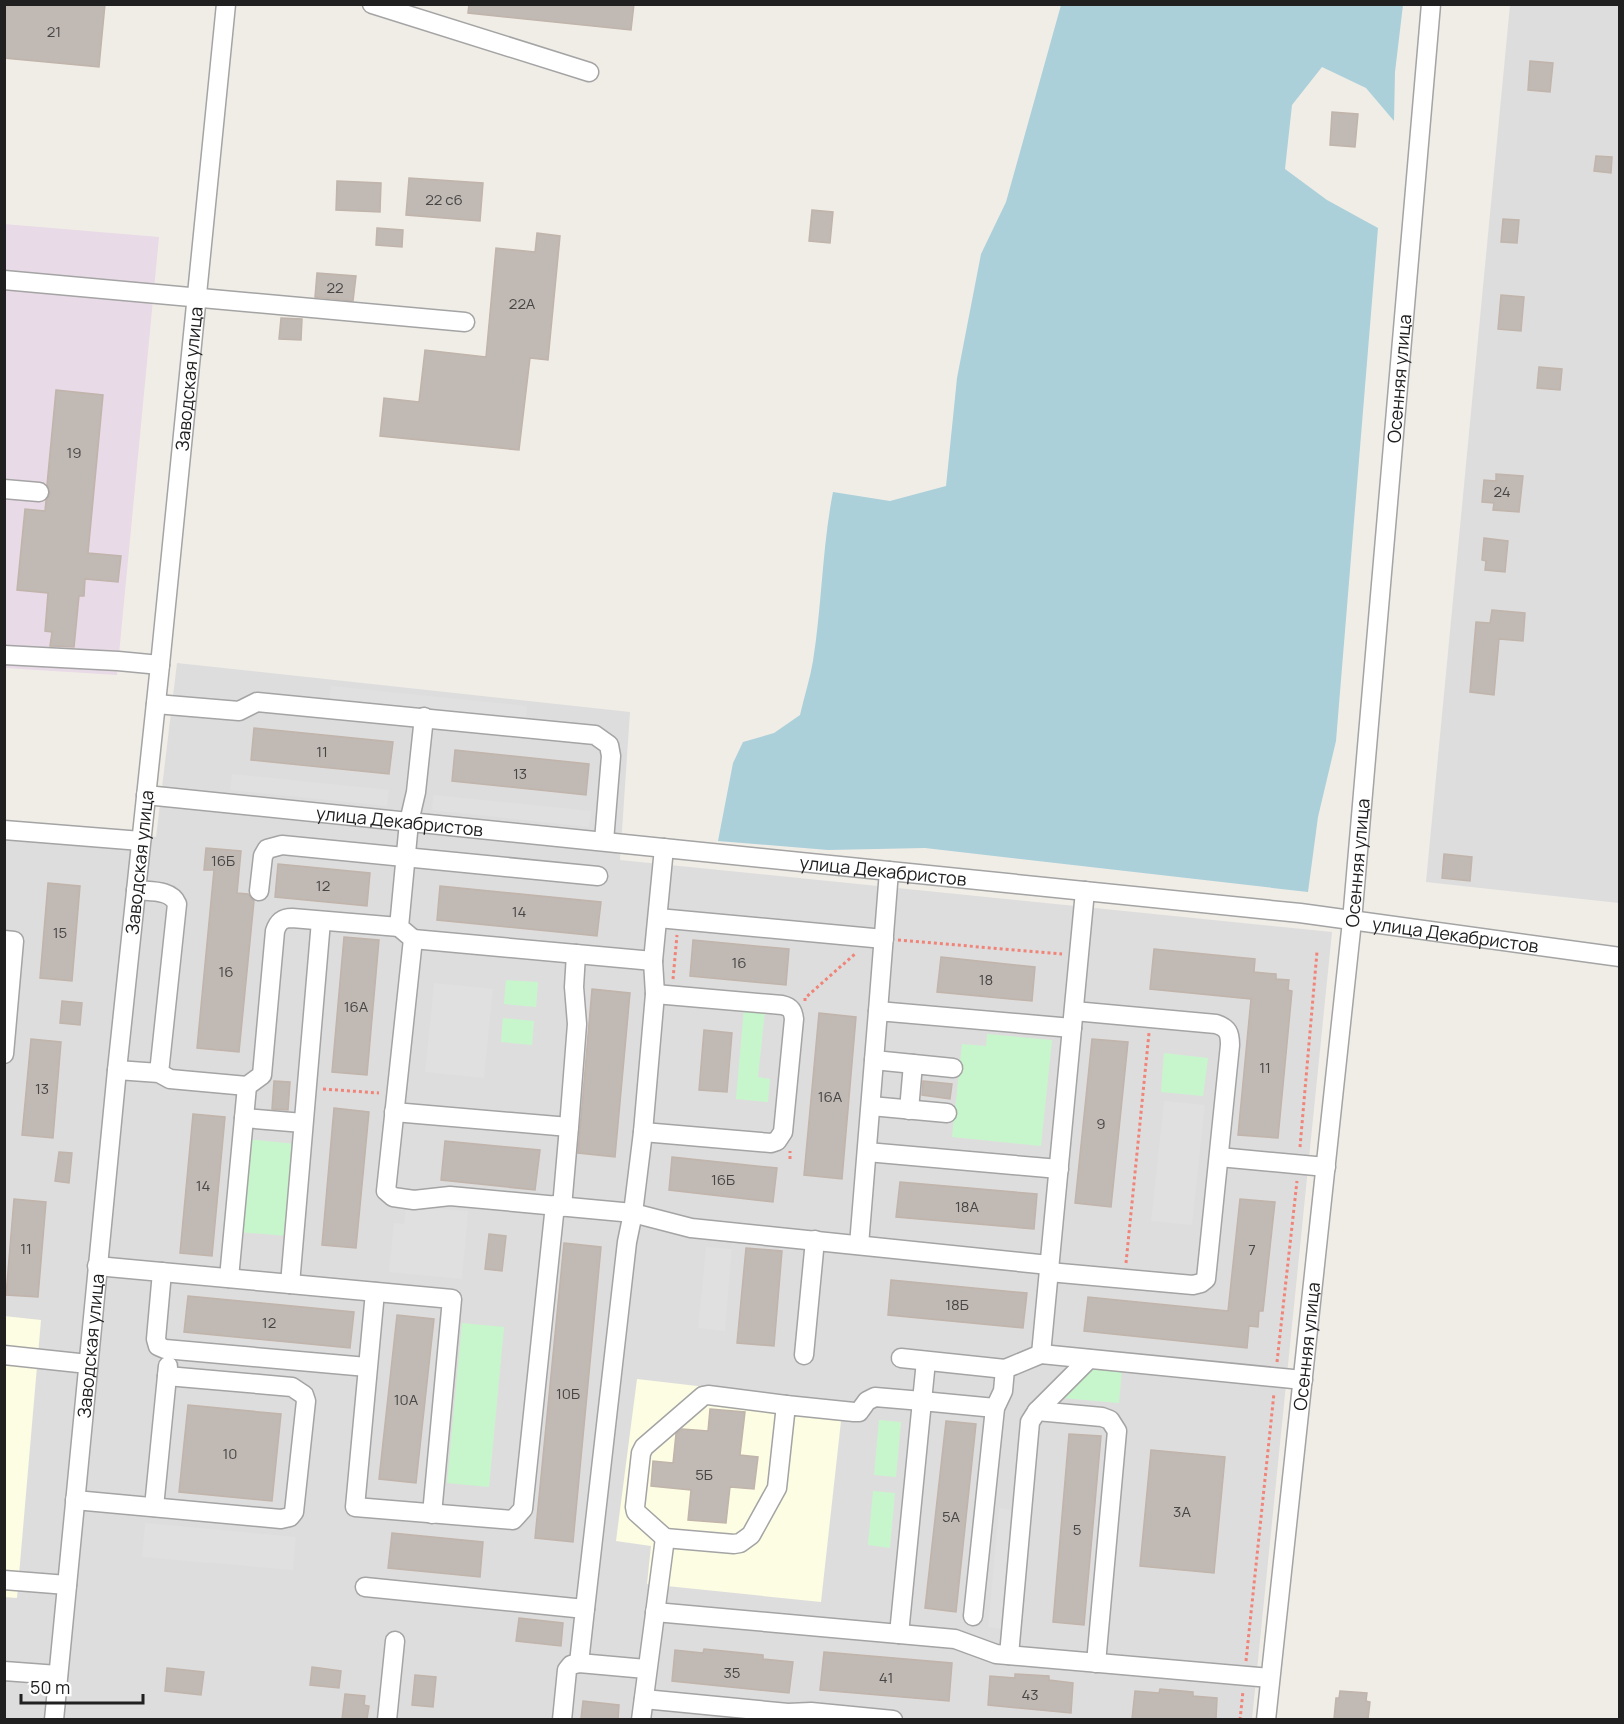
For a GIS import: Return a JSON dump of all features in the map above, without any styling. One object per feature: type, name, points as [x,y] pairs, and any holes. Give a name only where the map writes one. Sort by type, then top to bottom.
[{"type":"street","name":"Заводская улица","points":[[54,1719],[97,1266],[198,298],[226,4]]},
{"type":"street","points":[[372,4],[589,72]]},
{"type":"street","name":"Осенняя улица","points":[[1266,1719],[1352,921],[1431,4]]},
{"type":"street","points":[[4,280],[465,322]]},
{"type":"street","points":[[4,489],[39,492]]},
{"type":"street","points":[[4,655],[160,665]]},
{"type":"street","points":[[156,704],[239,711],[257,702],[595,735],[609,746],[611,756],[604,841]]},
{"type":"street","points":[[424,717],[416,792],[404,857],[406,933],[395,1103],[386,1191],[393,1197],[414,1200],[450,1196],[633,1213],[691,1228],[859,1245],[1125,1279],[1193,1285],[1206,1279],[1230,1035],[1225,1027],[1216,1024],[1150,1018],[1073,1020],[878,1011]]},
{"type":"street","name":"улица Декабристов","points":[[146,795],[1300,913],[1620,957]]},
{"type":"street","points":[[4,830],[141,841]]},
{"type":"street","points":[[259,891],[263,856],[267,849],[282,845],[598,876]]},
{"type":"street","points":[[579,1663],[627,1242],[643,1132],[655,994],[653,961],[664,848]]},
{"type":"street","points":[[859,1245],[878,1011],[878,938],[889,871]]},
{"type":"street","points":[[135,890],[169,894],[175,898],[177,904],[159,1073]]},
{"type":"street","points":[[1041,1354],[1085,891]]},
{"type":"street","points":[[117,1070],[159,1073],[170,1079],[247,1086],[262,1075],[275,931],[278,923],[284,918],[576,954],[653,961]]},
{"type":"street","points":[[658,918],[878,938]]},
{"type":"street","points":[[290,1284],[321,921]]},
{"type":"street","points":[[4,940],[14,941],[4,1054]]},
{"type":"street","points":[[375,1292],[355,1507],[513,1520],[524,1509],[569,1127],[578,1024],[574,987],[576,954]]},
{"type":"street","points":[[643,1132],[771,1143],[777,1141],[783,1132],[794,1019],[789,1007],[782,1005],[655,994]]},
{"type":"street","points":[[874,1060],[953,1068]]},
{"type":"street","points":[[909,1110],[913,1064]]},
{"type":"street","points":[[229,1278],[247,1086]]},
{"type":"street","points":[[395,1103],[569,1127]]},
{"type":"street","points":[[871,1106],[947,1113]]},
{"type":"street","points":[[244,1118],[303,1123]]},
{"type":"street","points":[[867,1152],[1059,1169]]},
{"type":"street","points":[[1219,1157],[1326,1167]]},
{"type":"street","points":[[804,1356],[815,1240]]},
{"type":"street","points":[[97,1266],[452,1299],[432,1514]]},
{"type":"street","points":[[162,1272],[156,1339],[158,1346],[367,1367]]},
{"type":"street","points":[[154,1507],[170,1349]]},
{"type":"street","points":[[901,1358],[1005,1369],[1041,1354],[1303,1380]]},
{"type":"street","points":[[4,1356],[88,1364]]},
{"type":"street","points":[[1009,1655],[1030,1422],[1037,1411],[1089,1359]]},
{"type":"street","points":[[899,1634],[926,1361]]},
{"type":"street","points":[[973,1616],[995,1408],[1003,1391],[1005,1369]]},
{"type":"street","points":[[75,1500],[281,1519],[290,1517],[296,1504],[306,1401],[304,1395],[292,1387],[167,1376]]},
{"type":"street","points":[[786,1404],[777,1488],[746,1540],[734,1544],[665,1538],[636,1512],[634,1507],[641,1453],[644,1447],[703,1396],[708,1395],[786,1404],[854,1412],[859,1412],[867,1401],[875,1397],[995,1408]]},
{"type":"street","points":[[1037,1411],[1102,1417],[1110,1420],[1117,1431],[1096,1663]]},
{"type":"street","points":[[641,1719],[665,1538]]},
{"type":"street","points":[[4,1580],[67,1585]]},
{"type":"street","points":[[365,1587],[585,1609]]},
{"type":"street","points":[[655,1612],[955,1639],[996,1654],[1270,1678]]},
{"type":"street","points":[[387,1719],[395,1641]]},
{"type":"street","points":[[562,1719],[567,1670],[571,1665],[579,1663],[646,1669]]},
{"type":"street","points":[[4,1671],[58,1675]]},
{"type":"street","points":[[644,1699],[811,1716],[893,1719]]},
{"type":"path","points":[[672,986],[678,920]]},
{"type":"path","points":[[804,1010],[805,998],[878,938],[1079,956]]},
{"type":"path","points":[[1240,1719],[1298,1165],[1317,952]]},
{"type":"path","points":[[1125,1279],[1150,1018]]},
{"type":"path","points":[[306,1088],[395,1103]]},
{"type":"path","points":[[790,1159],[791,1147]]},
{"type":"shaded area","points":[[1510,5],[1619,5],[1619,903],[1426,882]]},
{"type":"shaded area","points":[[4,224],[159,237],[117,675],[5,668]]},
{"type":"shaded area","points":[[177,663],[630,712],[620,860],[1332,932],[1252,1719],[5,1719],[4,822],[156,837]]},
{"type":"shaded area","points":[[331,686],[527,706],[526,719],[329,698]]},
{"type":"shaded area","points":[[232,774],[389,790],[387,806],[230,790]]},
{"type":"shaded area","points":[[433,795],[591,811],[589,827],[432,810]]},
{"type":"shaded area","points":[[434,983],[493,989],[484,1078],[425,1072]]},
{"type":"shaded area","points":[[1164,1101],[1205,1105],[1192,1225],[1151,1221]]},
{"type":"shaded area","points":[[406,1206],[468,1211],[462,1279],[389,1272],[394,1223],[404,1224]]},
{"type":"shaded area","points":[[706,1247],[732,1249],[725,1331],[698,1328]]},
{"type":"shaded area","points":[[4,1316],[41,1320],[17,1598],[4,1597]]},
{"type":"shaded area","points":[[637,1379],[843,1403],[821,1602],[647,1584],[651,1546],[616,1541]]},
{"type":"shaded area","points":[[999,1508],[1012,1510],[1001,1629],[988,1627]]},
{"type":"shaded area","points":[[145,1523],[296,1537],[293,1570],[142,1557]]},
{"type":"green space","points":[[506,980],[538,982],[536,1007],[504,1004]]},
{"type":"green space","points":[[744,1008],[765,1011],[758,1077],[770,1079],[768,1102],[736,1099]]},
{"type":"green space","points":[[503,1018],[534,1021],[532,1045],[501,1042]]},
{"type":"green space","points":[[987,1034],[1052,1040],[1041,1146],[952,1137],[962,1044],[986,1046]]},
{"type":"green space","points":[[1164,1053],[1208,1058],[1203,1096],[1161,1092]]},
{"type":"green space","points":[[247,1139],[296,1144],[288,1236],[238,1232]]},
{"type":"green space","points":[[462,1323],[504,1327],[489,1487],[447,1483]]},
{"type":"green space","points":[[1091,1365],[1122,1368],[1119,1403],[1061,1398]]},
{"type":"green space","points":[[879,1420],[901,1422],[896,1477],[874,1475]]},
{"type":"green space","points":[[873,1491],[895,1493],[890,1548],[868,1545]]},
{"type":"water","points":[[1061,5],[1403,5],[1395,72],[1394,121],[1366,88],[1322,67],[1292,105],[1285,169],[1327,200],[1378,228],[1336,741],[1318,817],[1308,892],[925,848],[828,850],[718,841],[733,763],[743,742],[774,733],[800,715],[813,661],[826,534],[833,492],[890,501],[946,486],[957,378],[981,254],[1006,202]]},
{"type":"building","points":[[4,4],[105,4],[99,67],[4,58]]},
{"type":"building","points":[[469,4],[634,4],[631,30],[468,13]]},
{"type":"building","points":[[1530,61],[1553,63],[1550,92],[1528,90]]},
{"type":"building","points":[[1332,112],[1358,114],[1355,147],[1330,145]]},
{"type":"building","points":[[1596,156],[1612,157],[1611,173],[1594,171]]},
{"type":"building","points":[[409,178],[483,183],[480,221],[406,215]]},
{"type":"building","points":[[337,181],[381,183],[380,212],[336,210]]},
{"type":"building","points":[[812,210],[833,212],[830,243],[809,241]]},
{"type":"building","points":[[1503,219],[1519,220],[1517,243],[1501,242]]},
{"type":"building","points":[[377,228],[403,230],[402,247],[376,245]]},
{"type":"building","points":[[537,233],[560,236],[548,360],[530,358],[519,450],[380,436],[384,398],[419,402],[425,350],[486,357],[496,248],[535,252]]},
{"type":"building","points":[[317,273],[356,276],[353,301],[315,297]]},
{"type":"building","points":[[1501,295],[1524,297],[1521,331],[1498,329]]},
{"type":"building","points":[[281,318],[302,319],[301,340],[279,339]]},
{"type":"building","points":[[1539,367],[1562,369],[1560,390],[1537,388]]},
{"type":"building","points":[[56,390],[103,395],[88,553],[121,556],[118,582],[85,579],[84,596],[79,596],[74,647],[50,646],[52,632],[45,631],[48,593],[17,590],[25,509],[45,511],[46,501],[50,494],[47,485]]},
{"type":"building","points":[[1496,474],[1523,476],[1519,512],[1493,510],[1494,503],[1482,502],[1484,480],[1496,481]]},
{"type":"building","points":[[1484,538],[1508,541],[1505,572],[1485,570],[1486,561],[1482,560]]},
{"type":"building","points":[[1492,610],[1525,613],[1523,641],[1499,639],[1494,695],[1470,692],[1476,622],[1490,623]]},
{"type":"building","points":[[254,728],[393,742],[389,774],[251,760]]},
{"type":"building","points":[[455,750],[589,764],[586,795],[452,781]]},
{"type":"building","points":[[206,848],[241,851],[237,893],[248,894],[254,901],[239,1052],[197,1048],[214,870],[204,870]]},
{"type":"building","points":[[1444,854],[1472,857],[1470,881],[1442,878]]},
{"type":"building","points":[[278,864],[370,873],[367,906],[275,897]]},
{"type":"building","points":[[48,883],[80,886],[72,981],[40,978]]},
{"type":"building","points":[[440,886],[601,902],[597,936],[437,920]]},
{"type":"building","points":[[344,937],[379,940],[367,1075],[332,1072]]},
{"type":"building","points":[[693,940],[789,949],[786,985],[690,976]]},
{"type":"building","points":[[1154,949],[1255,959],[1254,972],[1276,974],[1276,979],[1289,980],[1288,990],[1292,991],[1278,1138],[1238,1135],[1251,999],[1150,989]]},
{"type":"building","points":[[941,957],[1035,967],[1032,1001],[937,992]]},
{"type":"building","points":[[592,989],[630,993],[615,1157],[578,1153]]},
{"type":"building","points":[[62,1001],[82,1003],[80,1025],[60,1023]]},
{"type":"building","points":[[819,1013],[856,1017],[842,1179],[804,1175]]},
{"type":"building","points":[[704,1030],[732,1033],[727,1092],[699,1090]]},
{"type":"building","points":[[31,1039],[61,1042],[53,1138],[22,1135]]},
{"type":"building","points":[[1092,1039],[1128,1042],[1111,1207],[1075,1203]]},
{"type":"building","points":[[274,1081],[290,1082],[288,1110],[272,1109]]},
{"type":"building","points":[[923,1081],[952,1084],[950,1099],[922,1095]]},
{"type":"building","points":[[334,1108],[369,1112],[356,1248],[322,1245]]},
{"type":"building","points":[[193,1114],[225,1117],[212,1256],[180,1253]]},
{"type":"building","points":[[445,1141],[540,1150],[535,1190],[441,1180]]},
{"type":"building","points":[[59,1152],[72,1153],[69,1183],[55,1181]]},
{"type":"building","points":[[672,1157],[777,1168],[773,1202],[669,1190]]},
{"type":"building","points":[[900,1182],[1037,1194],[1034,1229],[896,1217]]},
{"type":"building","points":[[14,1199],[46,1202],[38,1297],[6,1295]]},
{"type":"building","points":[[1240,1199],[1275,1202],[1263,1311],[1259,1311],[1258,1327],[1249,1326],[1247,1348],[1084,1331],[1088,1297],[1228,1311]]},
{"type":"building","points":[[489,1234],[506,1236],[502,1271],[485,1269]]},
{"type":"building","points":[[564,1243],[601,1247],[573,1542],[535,1538]]},
{"type":"building","points":[[746,1248],[782,1251],[774,1346],[737,1343]]},
{"type":"building","points":[[891,1280],[1027,1293],[1023,1328],[888,1315]]},
{"type":"building","points":[[188,1296],[354,1312],[350,1348],[184,1332]]},
{"type":"building","points":[[397,1315],[434,1319],[416,1483],[379,1479]]},
{"type":"building","points":[[188,1405],[281,1414],[272,1501],[179,1492]]},
{"type":"building","points":[[710,1409],[745,1412],[740,1455],[758,1457],[754,1489],[730,1487],[726,1523],[688,1520],[691,1490],[651,1486],[653,1461],[673,1463],[676,1434],[682,1429],[708,1431]]},
{"type":"building","points":[[946,1421],[976,1424],[956,1612],[925,1608]]},
{"type":"building","points":[[1069,1434],[1101,1436],[1084,1625],[1053,1622]]},
{"type":"building","points":[[1151,1450],[1225,1457],[1214,1573],[1140,1566]]},
{"type":"building","points":[[392,1533],[483,1542],[480,1577],[388,1568]]},
{"type":"building","points":[[519,1618],[563,1623],[561,1646],[516,1641]]},
{"type":"building","points":[[704,1649],[763,1655],[763,1659],[793,1662],[789,1693],[672,1681],[675,1650],[703,1653]]},
{"type":"building","points":[[824,1652],[952,1663],[949,1701],[820,1690]]},
{"type":"building","points":[[312,1667],[341,1671],[339,1688],[310,1685]]},
{"type":"building","points":[[167,1668],[204,1672],[201,1695],[165,1691]]},
{"type":"building","points":[[1015,1674],[1049,1676],[1049,1680],[1073,1683],[1071,1713],[988,1705],[990,1676],[1015,1678]]},
{"type":"building","points":[[415,1675],[436,1677],[433,1707],[412,1705]]},
{"type":"building","points":[[1160,1689],[1193,1692],[1193,1696],[1217,1698],[1216,1719],[1132,1719],[1135,1691],[1159,1693]]},
{"type":"building","points":[[1340,1691],[1367,1693],[1366,1701],[1370,1702],[1368,1719],[1334,1719],[1336,1698],[1339,1698]]},
{"type":"building","points":[[345,1694],[365,1696],[364,1705],[369,1706],[367,1719],[342,1719]]},
{"type":"building","points":[[583,1701],[619,1705],[618,1719],[581,1719]]}]
